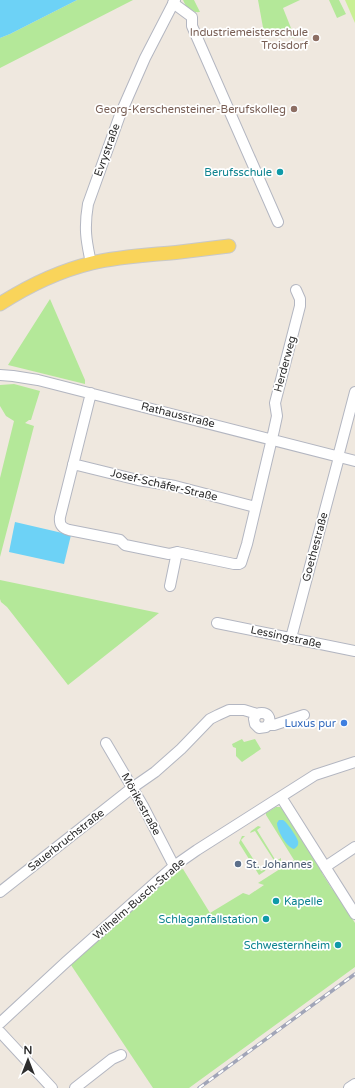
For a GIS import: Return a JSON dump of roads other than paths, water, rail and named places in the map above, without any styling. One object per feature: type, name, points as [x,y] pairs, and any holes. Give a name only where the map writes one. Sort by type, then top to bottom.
[{"type":"main road","points":[[0,304],[40,282],[60,273],[91,263],[145,255],[229,246]]},
{"type":"street","points":[[174,2],[192,17],[192,26],[278,222]]},
{"type":"street","name":"Evrystraße","points":[[91,263],[86,231],[88,204],[120,115],[143,63],[174,2]]},
{"type":"street","name":"Herderweg","points":[[177,552],[234,564],[241,563],[247,544],[277,416],[275,403],[300,306],[300,299],[296,290]]},
{"type":"street","name":"Rathausstraße","points":[[0,375],[38,380],[355,460]]},
{"type":"street","name":"Goethestraße","points":[[291,638],[355,392]]},
{"type":"street","points":[[91,393],[60,517],[60,524],[68,530],[120,540],[125,545],[169,554],[177,552],[170,586]]},
{"type":"street","name":"Josef-Schäfer-Straße","points":[[73,464],[138,480],[175,486],[255,507]]},
{"type":"street","name":"Lessingstraße","points":[[217,623],[355,651]]},
{"type":"street","name":"Sauerbruchstraße","points":[[0,892],[132,788],[156,772],[171,759],[205,724],[218,714],[225,711],[244,710],[257,714],[254,719],[255,724],[263,728],[268,725],[274,725],[304,715]]},
{"type":"street","name":"Mörikestraße","points":[[106,742],[174,866]]},
{"type":"street","name":"Wilhelm-Busch-Straße","points":[[0,1023],[174,866],[315,775],[355,762]]},
{"type":"street","points":[[281,797],[355,914]]},
{"type":"street","points":[[325,867],[355,847]]},
{"type":"street","points":[[0,1032],[52,1088]]},
{"type":"street","points":[[74,1088],[112,1059],[121,1055]]},
{"type":"street","points":[[349,1088],[355,1084]]},
{"type":"water","points":[[0,0],[77,0],[0,38]]},
{"type":"water","points":[[15,522],[71,535],[64,564],[9,552]]},
{"type":"water","points":[[279,820],[285,821],[297,839],[298,845],[294,849],[285,842],[280,834],[277,826]]},
{"type":"railway","points":[[199,1088],[355,974]]},
{"type":"place","name":"Industriemeisterschule Troisdorf","points":[[316,38]]},
{"type":"place","name":"Georg-Kerschensteiner-Berufskolleg","points":[[294,109]]},
{"type":"place","name":"Berufsschule","points":[[280,172]]},
{"type":"place","name":"Luxus pur","points":[[344,723]]},
{"type":"place","name":"St. Johannes","points":[[238,864]]},
{"type":"place","name":"Kapelle","points":[[276,901]]},
{"type":"place","name":"Schlaganfallstation","points":[[266,919]]},
{"type":"place","name":"Schwesternheim","points":[[338,945]]}]
